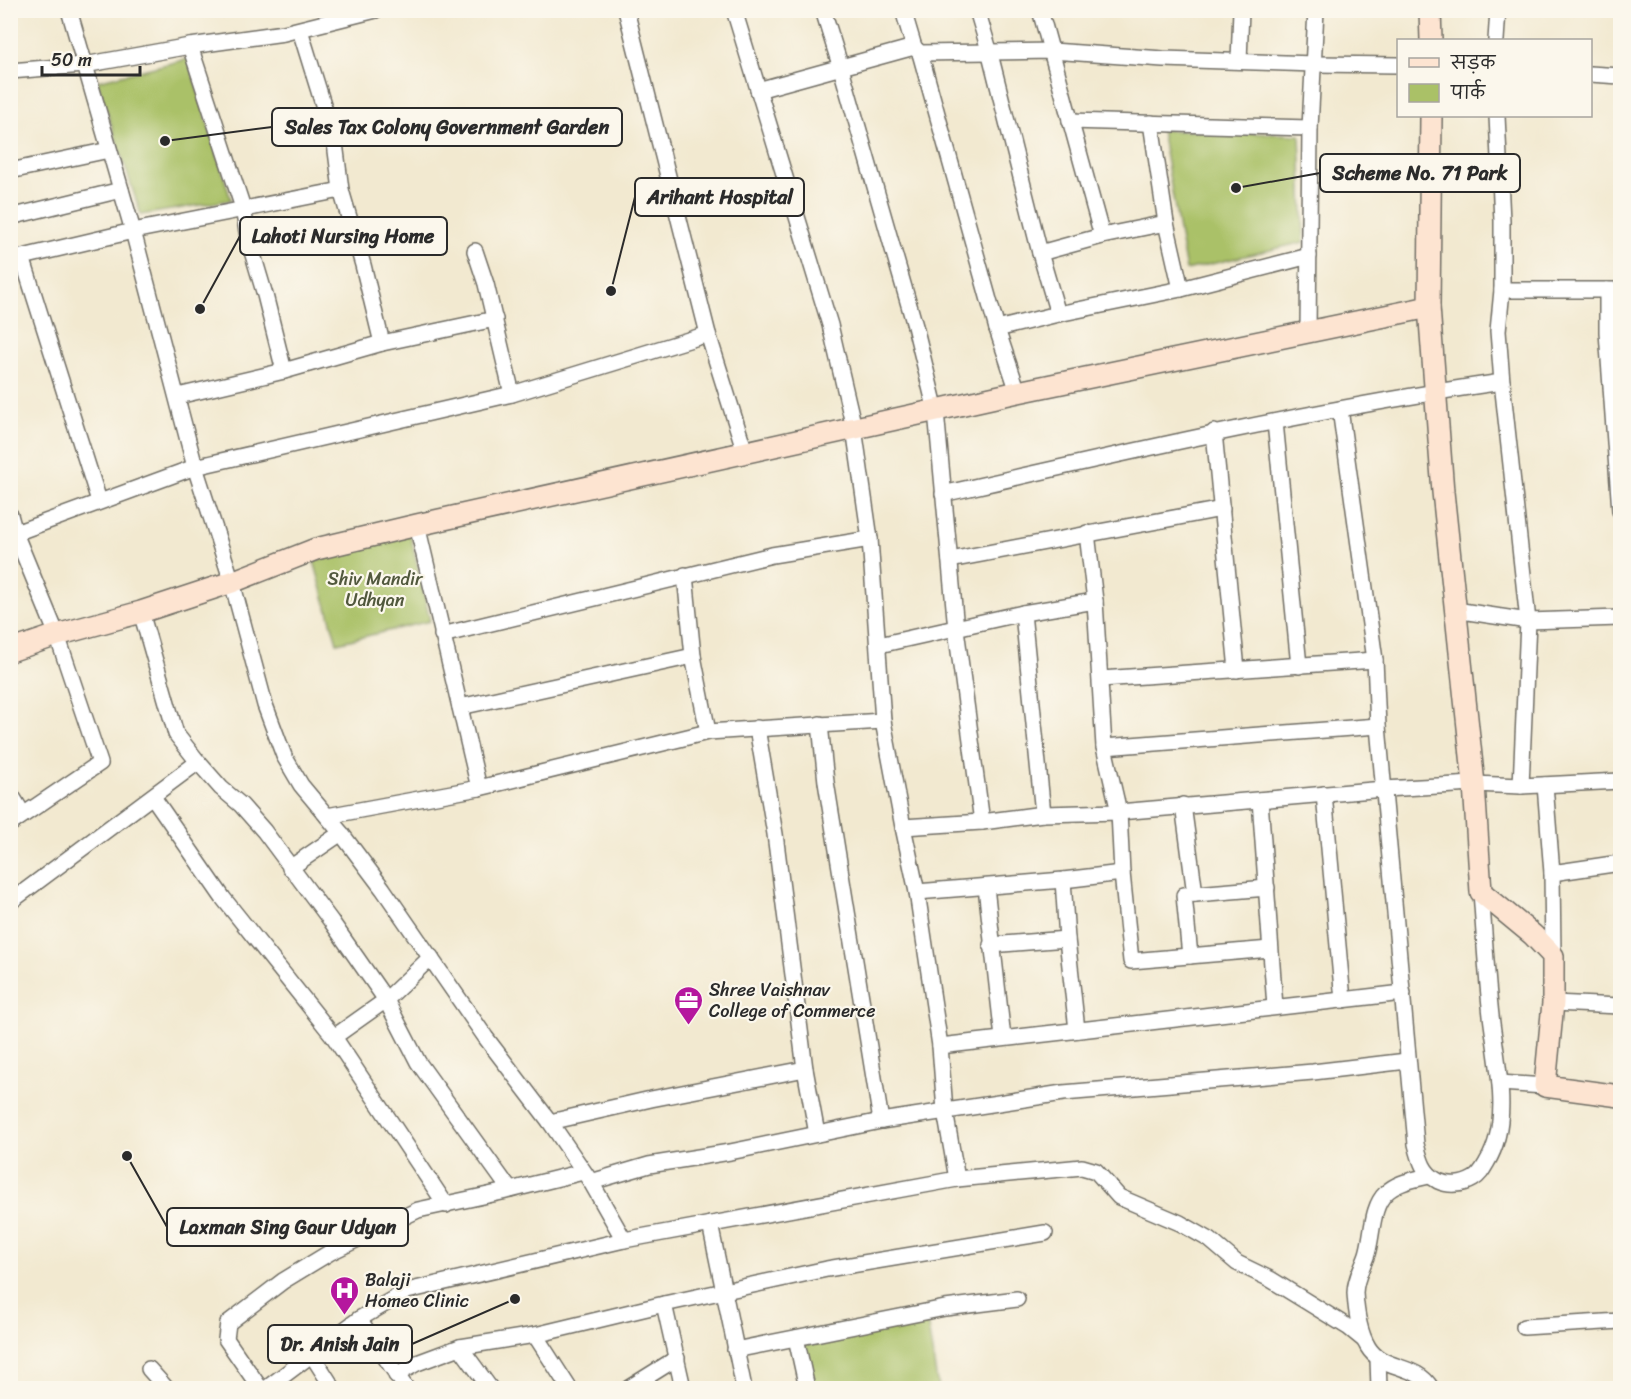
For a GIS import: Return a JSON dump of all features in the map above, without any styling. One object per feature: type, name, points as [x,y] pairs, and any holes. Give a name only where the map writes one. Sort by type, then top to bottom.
[{"type":"street","points":[[69,10],[133,231],[195,467],[232,582],[265,705],[284,756],[301,785],[341,832],[486,1038],[550,1122],[587,1177],[624,1240]]},
{"type":"street","points":[[10,71],[84,65],[190,46],[300,30],[376,10]]},
{"type":"street","points":[[626,10],[708,334],[745,452]]},
{"type":"street","points":[[734,10],[830,324],[854,428],[870,539],[884,720],[917,892],[940,1046],[945,1111],[957,1179]]},
{"type":"street","points":[[823,10],[842,68],[915,326],[936,411],[956,629],[982,822]]},
{"type":"street","points":[[903,10],[917,50],[997,329],[1018,393]]},
{"type":"street","points":[[977,10],[1040,253],[1059,314]]},
{"type":"street","points":[[1040,10],[1102,236]]},
{"type":"street","points":[[1239,62],[1241,10]]},
{"type":"street","points":[[1308,331],[1311,128],[1316,10]]},
{"type":"street","points":[[1430,10],[1431,39]]},
{"type":"street","points":[[1496,39],[1498,10]]},
{"type":"street","points":[[300,30],[335,142],[340,190],[363,265],[382,343]]},
{"type":"street","points":[[190,46],[243,208],[248,238],[284,371]]},
{"type":"street","points":[[758,90],[917,50],[1052,51],[1163,59],[1397,65]]},
{"type":"street","points":[[1592,74],[1620,76]]},
{"type":"street","points":[[1340,409],[1375,660],[1383,789],[1416,1144],[1428,1176],[1442,1183],[1456,1185],[1478,1176],[1491,1156],[1500,1124],[1500,1083],[1490,1013],[1474,784],[1435,391],[1429,307],[1431,117]]},
{"type":"street","points":[[1497,117],[1502,221],[1502,290],[1498,331],[1528,621],[1521,786]]},
{"type":"street","points":[[1070,121],[1311,128]]},
{"type":"street","points":[[1151,123],[1166,223],[1181,289]]},
{"type":"street","points":[[10,171],[109,150]]},
{"type":"street","points":[[10,217],[121,190]]},
{"type":"street","points":[[99,501],[16,258],[133,231],[340,190]]},
{"type":"street","points":[[1040,253],[1102,236],[1166,223]]},
{"type":"street","points":[[476,251],[495,319],[512,394]]},
{"type":"street","points":[[997,329],[1181,289],[1309,256]]},
{"type":"street","points":[[1502,290],[1613,290],[1620,511]]},
{"type":"street","points":[[10,651],[232,582],[316,549],[854,428],[1429,307]]},
{"type":"street","points":[[178,396],[284,371],[382,343],[495,319]]},
{"type":"street","points":[[13,534],[195,467],[512,394],[708,334]]},
{"type":"street","points":[[943,494],[1214,432],[1435,391],[1502,382]]},
{"type":"street","points":[[1275,422],[1299,666]]},
{"type":"street","points":[[1214,432],[1237,670]]},
{"type":"street","points":[[950,560],[1222,509]]},
{"type":"street","points":[[10,515],[13,534],[57,636],[100,763],[10,824]]},
{"type":"street","points":[[417,525],[479,788]]},
{"type":"street","points":[[1087,533],[1095,601],[1104,747],[1119,812],[1122,873],[1131,961],[1270,949]]},
{"type":"street","points":[[442,635],[772,555],[870,539]]},
{"type":"street","points":[[685,575],[693,656],[708,732]]},
{"type":"street","points":[[879,645],[1095,601]]},
{"type":"street","points":[[1455,610],[1528,621],[1620,618]]},
{"type":"street","points":[[141,612],[176,734],[221,788],[241,805],[264,831],[331,921],[386,1000],[418,1062],[510,1190]]},
{"type":"street","points":[[1023,614],[1043,814]]},
{"type":"street","points":[[460,707],[693,656]]},
{"type":"street","points":[[1101,679],[1375,660]]},
{"type":"street","points":[[327,816],[479,788],[708,732],[884,720]]},
{"type":"street","points":[[820,724],[839,864],[881,1121]]},
{"type":"street","points":[[1104,747],[1378,726]]},
{"type":"street","points":[[758,728],[775,834],[805,1069],[817,1134]]},
{"type":"street","points":[[10,902],[198,762]]},
{"type":"street","points":[[903,827],[982,822],[1043,814],[1119,812],[1383,789],[1474,784],[1521,786],[1620,781]]},
{"type":"street","points":[[1545,785],[1552,873],[1553,956],[1553,1003],[1545,1086]]},
{"type":"street","points":[[10,793],[24,814]]},
{"type":"street","points":[[1324,794],[1343,1000]]},
{"type":"street","points":[[153,797],[223,898],[334,1037],[446,1205]]},
{"type":"street","points":[[1260,800],[1275,1007]]},
{"type":"street","points":[[1183,805],[1195,894]]},
{"type":"street","points":[[291,868],[341,832]]},
{"type":"street","points":[[1552,873],[1620,863]]},
{"type":"street","points":[[917,892],[1122,873]]},
{"type":"street","points":[[1063,880],[1077,1030]]},
{"type":"street","points":[[986,887],[1003,1038]]},
{"type":"street","points":[[1190,956],[1184,894],[1267,888]]},
{"type":"street","points":[[1481,892],[1533,935],[1553,956]]},
{"type":"street","points":[[991,945],[1067,939]]},
{"type":"street","points":[[334,1037],[386,1000],[431,957]]},
{"type":"street","points":[[940,1046],[1403,993]]},
{"type":"street","points":[[1553,1003],[1620,1006]]},
{"type":"street","points":[[260,1389],[226,1339],[228,1323],[283,1281],[344,1245],[418,1210],[510,1190],[730,1152],[881,1121],[1063,1093],[1313,1072],[1407,1061]]},
{"type":"street","points":[[550,1122],[651,1099],[805,1069]]},
{"type":"street","points":[[1500,1083],[1545,1086],[1620,1096]]},
{"type":"street","points":[[267,1389],[358,1319],[407,1291],[624,1240],[710,1224],[957,1179],[1082,1167],[1096,1171],[1119,1197],[1180,1223],[1210,1240],[1237,1263],[1270,1279],[1348,1327],[1364,1340]]},
{"type":"street","points":[[1428,1176],[1394,1186],[1384,1194],[1378,1205],[1368,1252],[1355,1291],[1364,1340],[1368,1348],[1378,1359],[1423,1378],[1431,1389]]},
{"type":"street","points":[[710,1224],[744,1389]]},
{"type":"street","points":[[396,1375],[417,1363],[460,1347],[535,1335],[664,1304],[828,1269],[1045,1233]]},
{"type":"street","points":[[735,1350],[945,1308],[1017,1299]]},
{"type":"street","points":[[664,1304],[683,1389]]},
{"type":"street","points":[[358,1319],[406,1389]]},
{"type":"street","points":[[1524,1327],[1620,1321]]},
{"type":"street","points":[[535,1335],[569,1389]]},
{"type":"street","points":[[795,1338],[807,1389]]},
{"type":"street","points":[[460,1347],[490,1389]]},
{"type":"street","points":[[312,1355],[333,1389]]},
{"type":"street","points":[[629,1389],[677,1358]]},
{"type":"street","points":[[1378,1359],[1379,1389]]},
{"type":"street","points":[[149,1369],[166,1389]]},
{"type":"green space","points":[[188,59],[231,200],[141,215],[97,81]]},
{"type":"green space","points":[[1161,130],[1300,135],[1304,242],[1186,270]]},
{"type":"green space","name":"Shiv Mandir Udhyan","points":[[410,534],[430,621],[337,643],[314,561]]},
{"type":"green space","points":[[927,1321],[938,1388],[809,1388],[802,1346]]},
{"type":"place","name":"Sales Tax Colony Government Garden","points":[[165,141]]},
{"type":"place","name":"Scheme No. 71 Park","points":[[1236,188]]},
{"type":"place","name":"Arihant Hospital","points":[[611,291]]},
{"type":"place","name":"Lahoti Nursing Home","points":[[200,309]]},
{"type":"place","name":"Shree Vaishnav College of Commerce","points":[[688,1026]]},
{"type":"place","name":"Laxman Sing Gaur Udyan","points":[[127,1156]]},
{"type":"place","name":"Dr. Anish Jain","points":[[515,1299]]},
{"type":"place","name":"Balaji Homeo Clinic","points":[[344,1316]]}]
